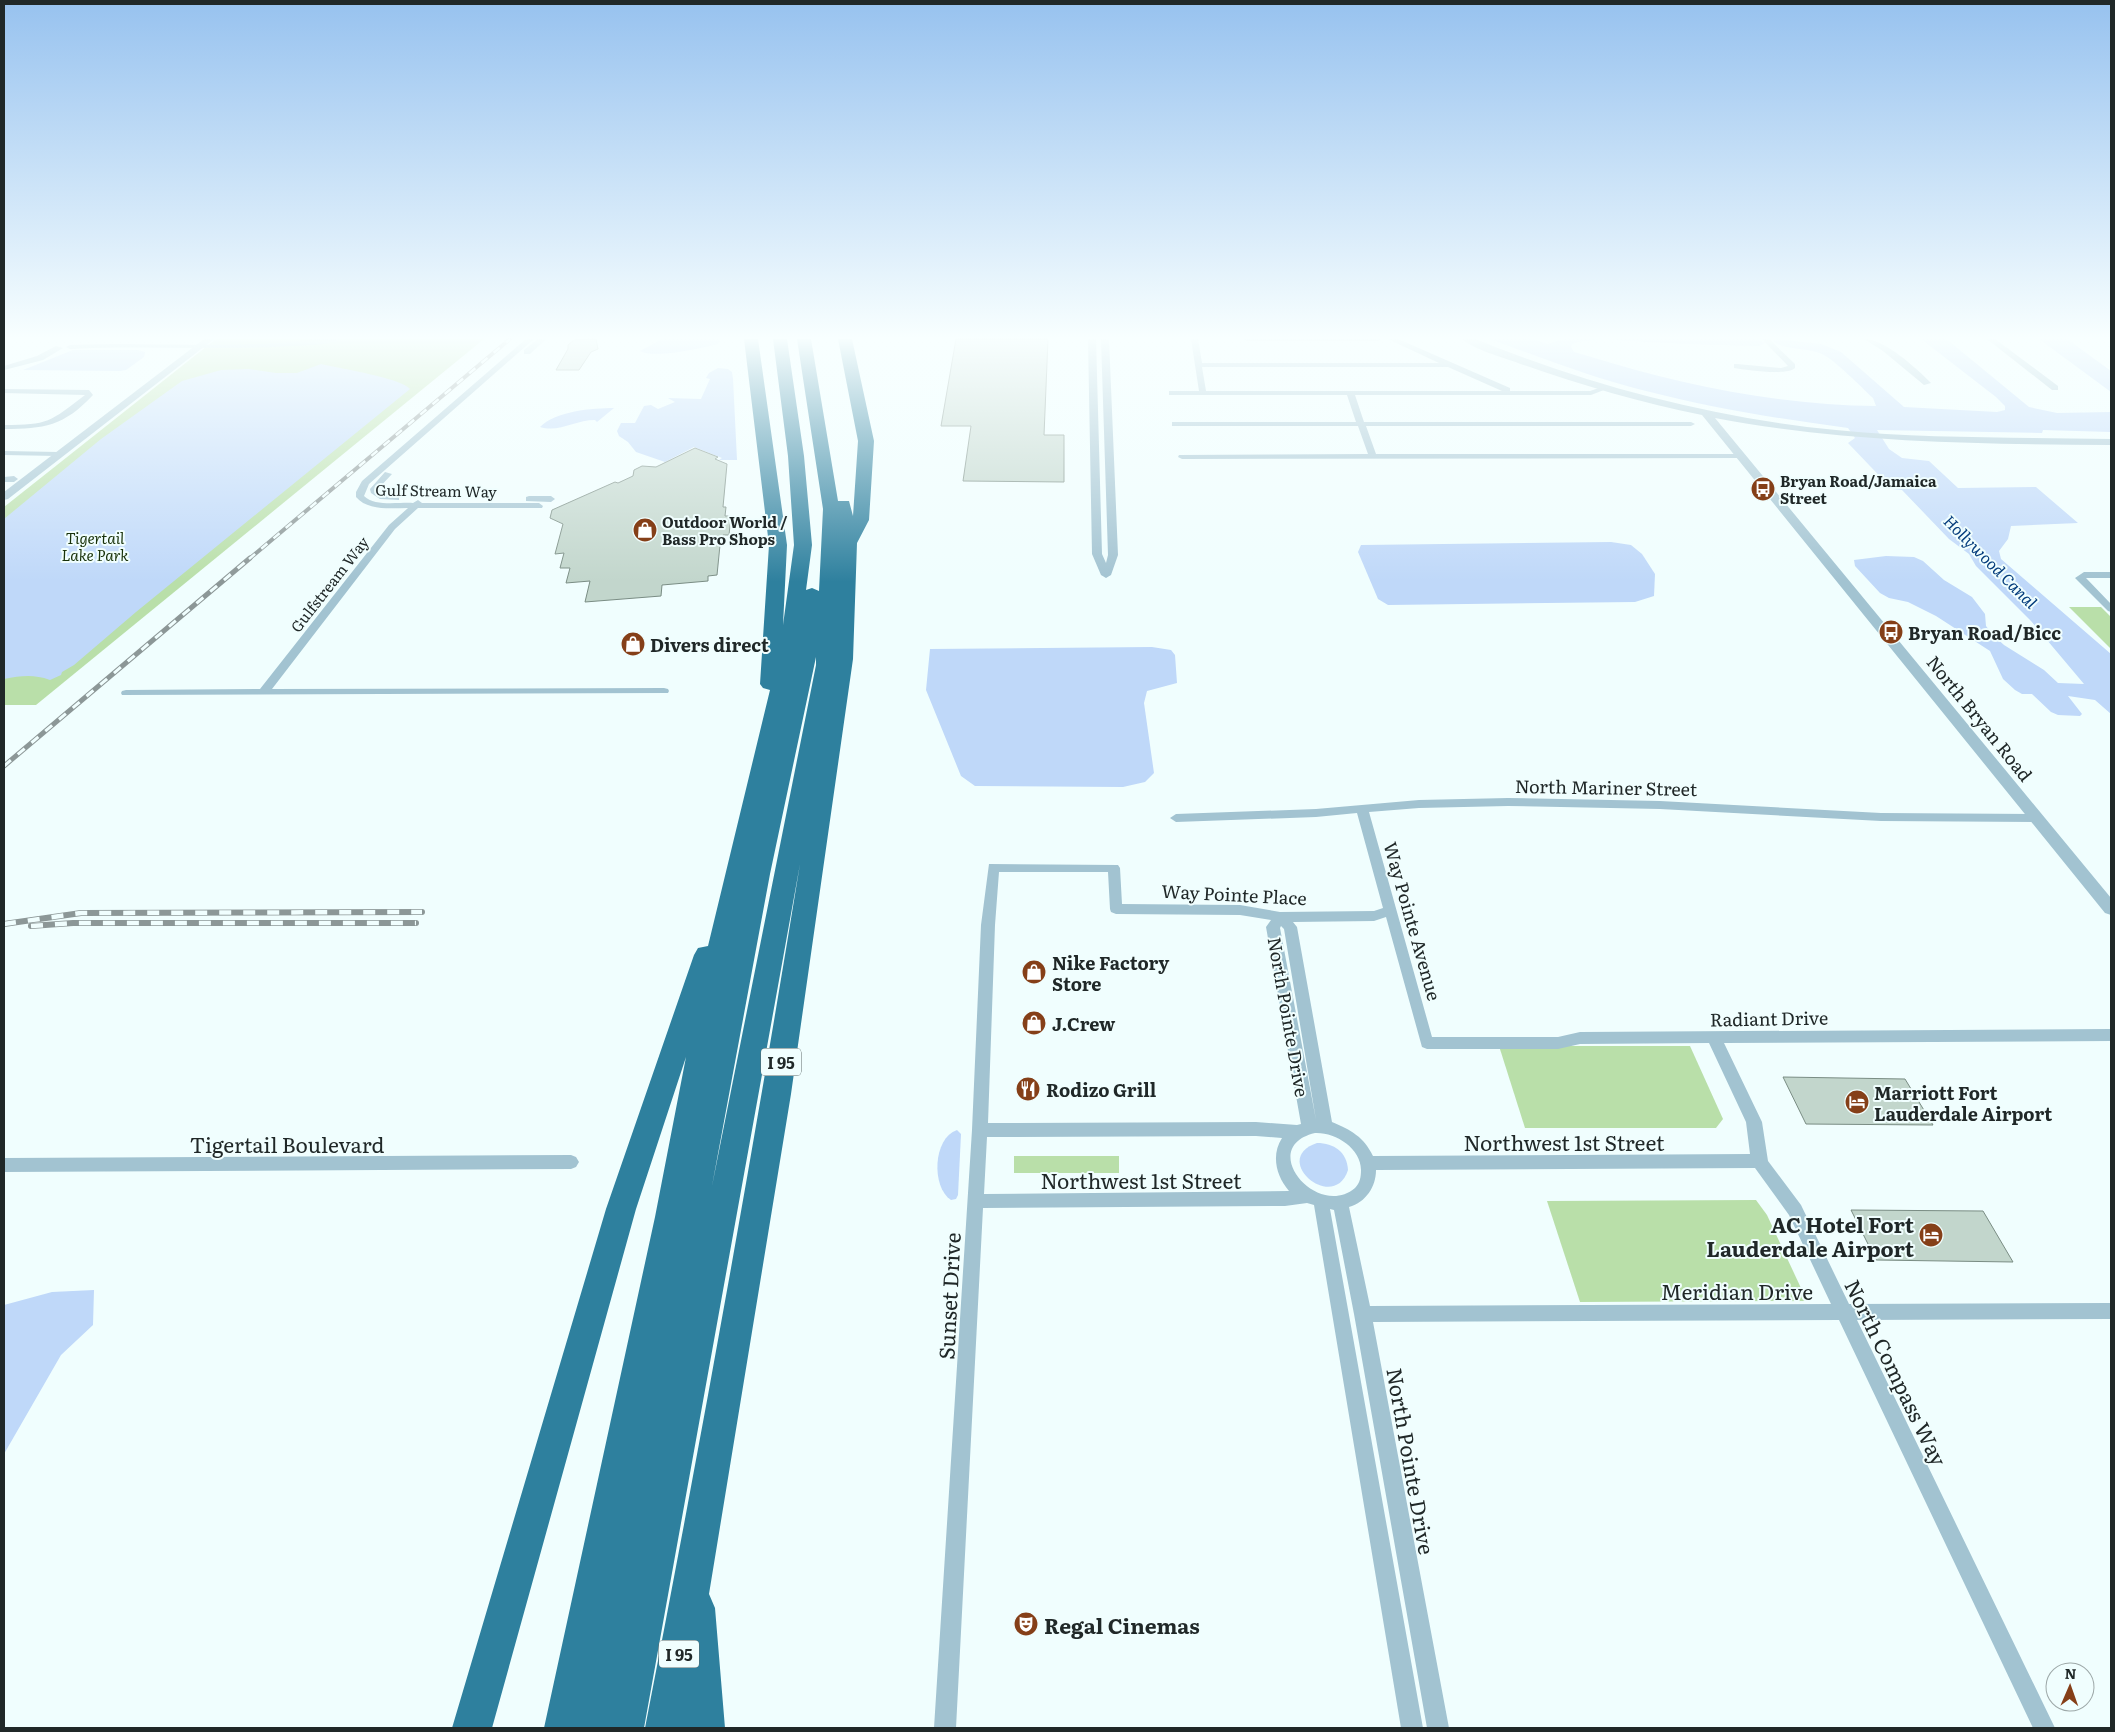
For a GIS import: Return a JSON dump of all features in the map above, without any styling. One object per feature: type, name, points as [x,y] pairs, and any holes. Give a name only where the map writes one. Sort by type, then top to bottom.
[{"type":"highway","points":[[762,420],[778,545],[767,740]]},
{"type":"highway","points":[[564,1728],[671,1208],[727,912],[789,651],[803,545],[796,456],[791,420]]},
{"type":"highway","points":[[591,1728],[758,874],[806,664],[816,544],[811,478],[802,420]]},
{"type":"highway","points":[[624,1728],[826,665],[831,509],[817,420]]},
{"type":"highway","name":"I 95","points":[[665,1728],[694,1579],[777,1094],[844,659],[848,542],[832,420]]},
{"type":"highway","points":[[848,542],[861,520],[866,441],[862,420]]},
{"type":"highway","points":[[472,1728],[621,1209],[688,1008],[708,952],[727,912]]},
{"type":"highway","points":[[641,1357],[699,1174]]},
{"type":"highway","points":[[694,1579],[705,1728]]},
{"type":"street","points":[[4,427],[35,427],[59,420]]},
{"type":"street","points":[[4,497],[52,454],[97,420]]},
{"type":"street","name":"Gulf Stream Way","points":[[438,420],[365,483],[360,492],[360,497],[365,502],[378,505],[420,501],[551,499]]},
{"type":"street","name":"Gulf Stream Way","points":[[452,420],[374,489],[375,493],[387,498],[420,501],[539,506]]},
{"type":"street","points":[[1094,420],[1097,554],[1106,575],[1113,555],[1108,420]]},
{"type":"street","points":[[1360,420],[1372,457]]},
{"type":"street","name":"North Bryan Road","points":[[1712,420],[2111,909]]},
{"type":"street","points":[[1752,420],[1847,434],[2111,442]]},
{"type":"street","points":[[1175,424],[1691,424]]},
{"type":"street","points":[[4,454],[52,454]]},
{"type":"street","points":[[4,487],[9,479],[52,454]]},
{"type":"street","points":[[1182,457],[1742,456]]},
{"type":"street","name":"Gulfstream Way","points":[[263,692],[392,527],[420,501]]},
{"type":"street","points":[[2111,575],[2084,575],[2080,578],[2111,609]]},
{"type":"street","points":[[126,693],[664,691]]},
{"type":"street","name":"North Mariner Street","points":[[1176,818],[1316,814],[1419,804],[1593,803],[1881,817],[2036,818]]},
{"type":"street","name":"Way Pointe Avenue","points":[[1362,809],[1427,1043]]},
{"type":"street","name":"Way Pointe Place","points":[[993,867],[1114,868],[1116,909],[1240,910],[1280,917],[1374,916],[1390,911]]},
{"type":"street","name":"Sunset Drive","points":[[945,1728],[980,1130],[988,926],[993,867]]},
{"type":"street","name":"North Pointe Drive","points":[[1303,1129],[1273,927],[1280,917],[1290,926],[1325,1126]]},
{"type":"street","name":"Radiant Drive","points":[[1427,1043],[1558,1042],[1580,1038],[2111,1034]]},
{"type":"street","points":[[1714,1038],[1755,1124],[1756,1153],[1759,1162]]},
{"type":"street","points":[[980,1130],[1303,1129],[1325,1126],[1337,1129],[1354,1139],[1366,1153],[1370,1174],[1367,1184],[1361,1193],[1352,1199],[1340,1202],[1314,1199],[1290,1181],[1282,1163],[1283,1150],[1288,1140],[1303,1129]]},
{"type":"street","name":"Tigertail Boulevard","points":[[4,1166],[571,1162]]},
{"type":"street","name":"Northwest 1st Street","points":[[1369,1163],[1759,1162]]},
{"type":"street","name":"North Compass Way","points":[[1759,1162],[1789,1199],[2044,1728]]},
{"type":"street","points":[[1314,1199],[1412,1728]]},
{"type":"street","name":"Northwest 1st Street","points":[[976,1201],[1314,1199]]},
{"type":"street","name":"North Pointe Drive","points":[[1340,1202],[1363,1314],[1438,1728]]},
{"type":"street","name":"Meridian Drive","points":[[1363,1314],[2111,1311]]},
{"type":"green space","name":"Tigertail Lake Park","points":[[114,420],[385,420],[36,705],[4,705],[4,507]]},
{"type":"green space","points":[[2069,607],[2101,607],[2111,617],[2111,649]]},
{"type":"green space","points":[[1499,1046],[1690,1046],[1723,1119],[1716,1128],[1525,1128]]},
{"type":"green space","points":[[1014,1156],[1119,1156],[1119,1173],[1014,1173]]},
{"type":"green space","points":[[1756,1200],[1767,1215],[1807,1301],[1580,1302],[1547,1201]]},
{"type":"water","name":"Tigertail Lake Park","points":[[128,420],[372,420],[136,612],[74,665],[62,672],[61,675],[50,680],[27,676],[4,679],[4,519],[101,439]]},
{"type":"water","points":[[550,420],[600,420],[597,422],[595,420],[554,428],[540,427]]},
{"type":"water","points":[[637,420],[735,420],[737,460],[719,460],[722,458],[694,447],[665,462],[636,452],[628,442],[619,436],[617,431],[621,423],[635,423]]},
{"type":"water","name":"Hollywood Canal","points":[[1790,420],[2111,420],[2111,432],[2043,430],[2042,433],[1877,430],[1889,449],[1902,458],[1929,461],[1958,488],[2036,487],[2078,523],[2011,526],[2008,539],[1999,551],[2001,559],[2111,654],[2111,714],[2095,700],[2068,696],[2082,714],[2080,716],[2058,715],[2051,712],[2032,694],[2022,694],[2003,679],[1990,651],[1936,616],[1908,602],[1889,598],[1880,593],[1855,566],[1854,560],[1886,556],[1914,557],[1923,561],[1944,580],[1972,597],[1985,614],[1986,626],[2004,645],[2044,670],[2058,683],[2084,684],[2031,621],[1976,566],[1969,554],[1949,539],[1902,490],[1892,489],[1848,443],[1855,438],[1848,428]]},
{"type":"water","points":[[1611,542],[1631,545],[1642,554],[1655,574],[1654,596],[1635,602],[1388,605],[1378,599],[1358,552],[1361,545]]},
{"type":"water","points":[[1152,647],[1171,650],[1175,655],[1177,683],[1147,691],[1144,703],[1154,773],[1145,782],[1123,787],[975,786],[961,776],[926,690],[930,649]]},
{"type":"water","points":[[957,1130],[961,1134],[958,1195],[956,1199],[951,1200],[940,1185],[938,1163],[939,1152],[943,1142]]},
{"type":"water","points":[[1317,1143],[1334,1147],[1342,1154],[1347,1164],[1348,1170],[1341,1182],[1330,1187],[1319,1185],[1309,1179],[1302,1170],[1300,1160],[1304,1151]]},
{"type":"water","points":[[94,1290],[93,1325],[61,1355],[4,1454],[4,1305],[52,1292]]},
{"type":"building","points":[[942,420],[1045,420],[1044,435],[1064,435],[1064,482],[963,481],[971,426],[941,426]]},
{"type":"building","name":"Outdoor World / Bass Pro Shops","points":[[695,448],[718,457],[715,459],[727,464],[723,507],[726,507],[725,516],[731,516],[729,535],[723,535],[722,545],[720,545],[717,575],[708,576],[708,581],[662,585],[661,596],[585,602],[590,581],[566,583],[570,568],[560,568],[564,553],[555,554],[563,524],[550,518],[552,510],[633,476],[634,470],[642,466],[656,467]]},
{"type":"building","name":"Marriott Fort Lauderdale Airport","points":[[1783,1077],[1905,1079],[1933,1125],[1806,1124]]},
{"type":"building","name":"AC Hotel Fort Lauderdale Airport","points":[[1851,1210],[1983,1211],[2013,1262],[1876,1260]]},
{"type":"railway","points":[[249,559],[414,420]]},
{"type":"railway","points":[[4,766],[250,558]]},
{"type":"railway","points":[[4,924],[81,913],[422,912]]},
{"type":"railway","points":[[31,926],[73,923],[416,923]]},
{"type":"place","name":"Bryan Road/Jamaica Street","points":[[1763,489]]},
{"type":"place","name":"Outdoor World / Bass Pro Shops","points":[[645,530]]},
{"type":"place","name":"Bryan Road/Bicc","points":[[1891,632]]},
{"type":"place","name":"Divers direct","points":[[633,644]]},
{"type":"place","name":"Nike Factory Store","points":[[1034,972]]},
{"type":"place","name":"J.Crew","points":[[1034,1023]]},
{"type":"place","name":"Rodizo Grill","points":[[1028,1089]]},
{"type":"place","name":"Marriott Fort Lauderdale Airport","points":[[1857,1102]]},
{"type":"place","name":"AC Hotel Fort Lauderdale Airport","points":[[1931,1235]]},
{"type":"place","name":"Regal Cinemas","points":[[1026,1624]]}]
